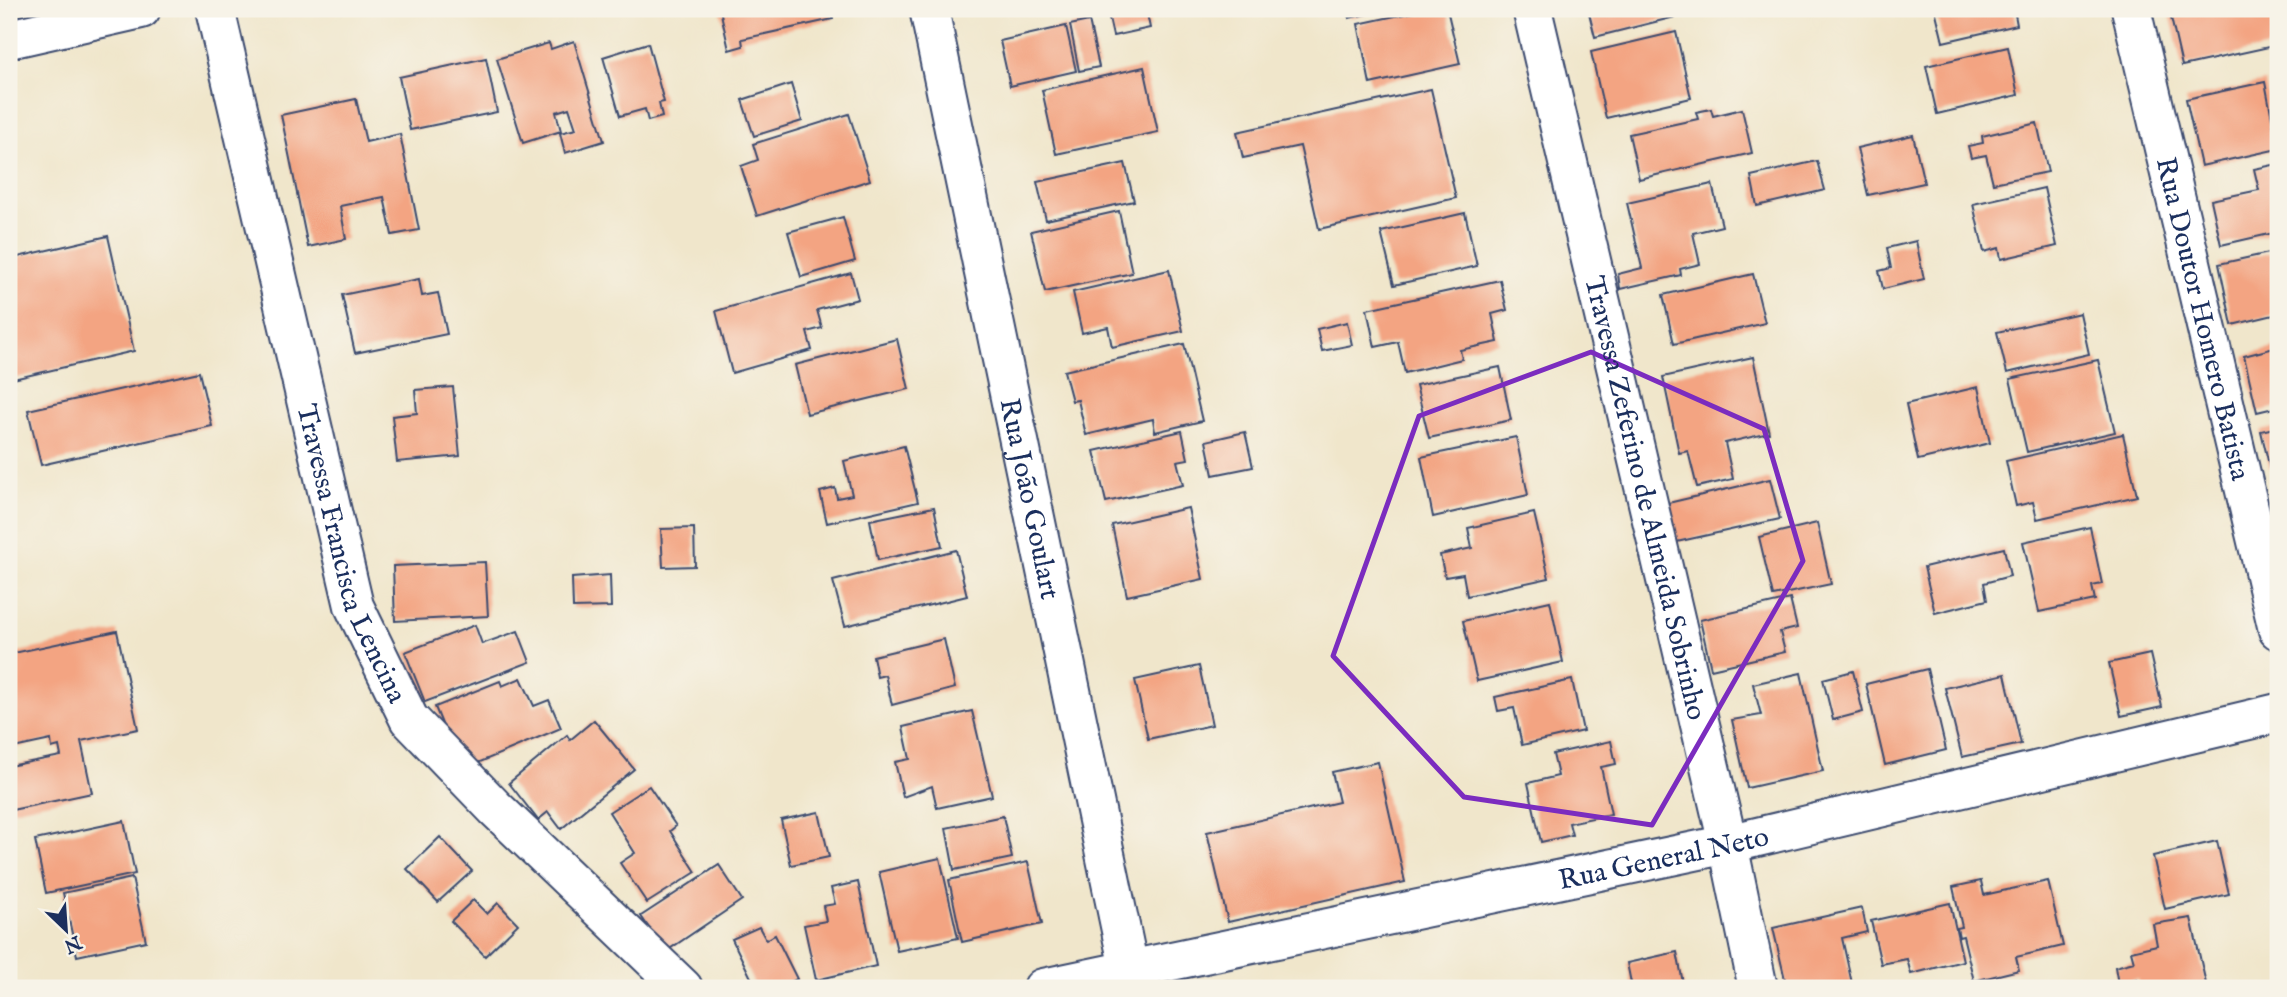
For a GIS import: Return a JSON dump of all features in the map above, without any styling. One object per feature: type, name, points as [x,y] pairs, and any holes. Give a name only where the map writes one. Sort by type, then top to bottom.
[{"type":"street","points":[[9,39],[141,9]]},
{"type":"street","name":"Travessa Francisca Lencina","points":[[215,9],[360,618],[409,719],[495,808],[683,988]]},
{"type":"street","name":"Rua João Goulart","points":[[929,9],[1131,980]]},
{"type":"street","name":"Travessa Zeferino de Almeida Sobrinho","points":[[1532,9],[1728,844],[1758,988]]},
{"type":"street","name":"Rua Doutor Homero Batista","points":[[2131,9],[2278,630]]},
{"type":"street","name":"Rua General Neto","points":[[1043,988],[1131,980],[1728,844],[2278,713]]},
{"type":"highlighted area","points":[[1591,352],[1764,429],[1803,561],[1652,825],[1464,797],[1333,656],[1419,416]]},
{"type":"building","points":[[720,9],[831,9],[833,19],[742,39],[743,46],[729,50]]},
{"type":"building","points":[[1107,9],[1146,9],[1150,28],[1113,36]]},
{"type":"building","points":[[1347,9],[1385,9],[1385,10],[1349,18]]},
{"type":"building","points":[[1428,9],[1447,9],[1460,64],[1370,84],[1358,24]]},
{"type":"building","points":[[1588,9],[1690,9],[1691,13],[1595,37]]},
{"type":"building","points":[[1935,9],[2014,9],[2017,25],[1943,42]]},
{"type":"building","points":[[2169,9],[2278,9],[2278,45],[2182,66]]},
{"type":"building","points":[[1089,21],[1099,67],[1079,71],[1070,25]]},
{"type":"building","points":[[1066,26],[1076,71],[1010,86],[1000,41]]},
{"type":"building","points":[[1676,32],[1691,98],[1606,118],[1591,52]]},
{"type":"building","points":[[574,41],[604,141],[565,153],[560,133],[576,129],[569,108],[556,112],[561,131],[523,143],[497,59],[549,43],[551,49]]},
{"type":"building","points":[[648,43],[664,102],[659,103],[662,117],[648,121],[645,109],[620,116],[603,57]]},
{"type":"building","points":[[2008,47],[2018,95],[1937,114],[1926,66]]},
{"type":"building","points":[[486,58],[497,112],[410,130],[399,77]]},
{"type":"building","points":[[1144,67],[1158,132],[1056,154],[1042,90]]},
{"type":"building","points":[[2265,82],[2278,149],[2201,166],[2186,99]]},
{"type":"building","points":[[791,84],[802,121],[754,136],[742,100]]},
{"type":"building","points":[[1431,89],[1456,198],[1319,229],[1300,146],[1243,158],[1237,132]]},
{"type":"building","points":[[356,99],[366,142],[400,134],[419,230],[392,235],[384,197],[340,206],[346,239],[308,247],[281,115]]},
{"type":"building","points":[[1711,109],[1713,116],[1742,109],[1752,153],[1639,179],[1629,134],[1698,119],[1696,112]]},
{"type":"building","points":[[849,114],[870,180],[757,216],[741,166],[758,160],[753,144]]},
{"type":"building","points":[[2037,123],[2048,172],[1993,183],[1986,155],[1971,158],[1968,146],[1983,143],[1982,136]]},
{"type":"building","points":[[1913,135],[1924,183],[1868,195],[1857,148]]},
{"type":"building","points":[[1817,161],[1825,190],[1757,206],[1751,176]]},
{"type":"building","points":[[1125,163],[1134,201],[1046,220],[1037,182]]},
{"type":"building","points":[[2278,164],[2278,232],[2221,245],[2211,200],[2259,190],[2254,169]]},
{"type":"building","points":[[1712,184],[1722,226],[1693,233],[1700,264],[1680,269],[1681,275],[1620,289],[1618,274],[1642,268],[1627,203]]},
{"type":"building","points":[[2044,188],[2057,246],[2001,259],[1999,248],[1984,252],[1973,204]]},
{"type":"building","points":[[1119,211],[1132,273],[1045,292],[1031,231]]},
{"type":"building","points":[[1465,213],[1477,266],[1394,285],[1381,232]]},
{"type":"building","points":[[843,217],[855,261],[801,277],[788,232]]},
{"type":"building","points":[[108,236],[134,351],[9,380],[9,259]]},
{"type":"building","points":[[1916,241],[1924,279],[1883,289],[1879,271],[1891,268],[1887,248]]},
{"type":"building","points":[[2278,251],[2278,314],[2232,325],[2219,264]]},
{"type":"building","points":[[1169,270],[1183,331],[1112,347],[1108,327],[1082,333],[1073,292]]},
{"type":"building","points":[[851,273],[858,299],[817,310],[822,328],[807,332],[812,350],[732,373],[716,311]]},
{"type":"building","points":[[1753,274],[1765,323],[1674,344],[1663,295]]},
{"type":"building","points":[[419,279],[422,296],[438,293],[447,334],[355,353],[342,295]]},
{"type":"building","points":[[1500,280],[1507,310],[1492,314],[1498,342],[1460,350],[1462,359],[1405,373],[1398,342],[1375,347],[1367,309]]},
{"type":"building","points":[[2080,313],[2089,354],[2007,373],[1997,332]]},
{"type":"building","points":[[1347,322],[1352,345],[1322,351],[1317,329]]},
{"type":"building","points":[[897,339],[909,389],[807,414],[795,365]]},
{"type":"building","points":[[1184,344],[1202,421],[1155,432],[1153,419],[1086,435],[1078,400],[1072,401],[1064,371]]},
{"type":"building","points":[[2278,347],[2278,407],[2257,412],[2244,356]]},
{"type":"building","points":[[1753,357],[1769,433],[1725,443],[1733,479],[1697,487],[1688,451],[1679,453],[1663,377]]},
{"type":"building","points":[[2098,360],[2115,432],[2027,452],[2010,379]]},
{"type":"building","points":[[1500,367],[1511,420],[1429,438],[1416,385]]},
{"type":"building","points":[[199,372],[212,426],[41,465],[28,410]]},
{"type":"building","points":[[453,387],[460,456],[397,462],[392,416],[417,413],[415,390]]},
{"type":"building","points":[[1978,387],[1990,443],[1918,460],[1906,404]]},
{"type":"building","points":[[2278,427],[2278,467],[2270,469],[2261,431]]},
{"type":"building","points":[[1182,431],[1188,459],[1177,461],[1183,485],[1106,502],[1094,451]]},
{"type":"building","points":[[1245,432],[1253,467],[1213,475],[1206,441]]},
{"type":"building","points":[[2123,434],[2137,496],[2037,519],[2033,502],[2016,506],[2006,461]]},
{"type":"building","points":[[1516,437],[1528,495],[1433,517],[1421,457]]},
{"type":"building","points":[[904,446],[918,502],[827,523],[820,492],[835,488],[837,498],[852,495],[844,461]]},
{"type":"building","points":[[1770,479],[1780,519],[1672,543],[1664,504]]},
{"type":"building","points":[[934,507],[942,546],[878,560],[870,520]]},
{"type":"building","points":[[1188,508],[1203,579],[1127,596],[1112,525]]},
{"type":"building","points":[[1534,513],[1549,578],[1467,596],[1463,574],[1445,577],[1440,555],[1472,548],[1468,528]]},
{"type":"building","points":[[1817,523],[1831,584],[1773,596],[1759,537]]},
{"type":"building","points":[[2090,527],[2102,584],[2092,586],[2095,600],[2039,612],[2023,542]]},
{"type":"building","points":[[694,528],[695,566],[663,567],[661,529]]},
{"type":"building","points":[[2004,548],[2010,576],[1984,583],[1987,600],[1935,613],[1924,567]]},
{"type":"building","points":[[956,550],[967,596],[845,626],[833,581]]},
{"type":"building","points":[[485,562],[488,616],[395,621],[393,566]]},
{"type":"building","points":[[610,575],[611,607],[573,608],[572,578]]},
{"type":"building","points":[[1790,599],[1797,628],[1780,632],[1785,652],[1711,669],[1700,620]]},
{"type":"building","points":[[1550,601],[1563,662],[1477,681],[1463,621]]},
{"type":"building","points":[[475,625],[482,644],[518,631],[530,662],[425,702],[405,652]]},
{"type":"building","points":[[117,631],[138,729],[81,741],[92,793],[12,810],[9,766],[61,756],[59,746],[52,748],[51,740],[9,749],[9,654]]},
{"type":"building","points":[[944,639],[955,688],[892,705],[885,675],[877,677],[873,656]]},
{"type":"building","points":[[2150,654],[2162,707],[2121,716],[2109,663]]},
{"type":"building","points":[[1199,666],[1212,725],[1148,739],[1135,680]]},
{"type":"building","points":[[1927,669],[1946,750],[1885,765],[1866,684]]},
{"type":"building","points":[[1853,671],[1863,712],[1833,720],[1823,679]]},
{"type":"building","points":[[1801,673],[1823,771],[1747,788],[1732,720],[1761,715],[1753,684]]},
{"type":"building","points":[[2005,674],[2021,744],[1962,757],[1945,688]]},
{"type":"building","points":[[521,678],[534,706],[549,700],[561,728],[461,770],[435,707],[500,681],[502,686]]},
{"type":"building","points":[[1572,680],[1583,731],[1522,745],[1514,708],[1498,711],[1495,697]]},
{"type":"building","points":[[972,711],[992,796],[937,808],[932,786],[903,797],[895,762],[910,759],[903,727]]},
{"type":"building","points":[[594,720],[634,769],[561,829],[548,812],[538,820],[509,783],[567,735],[570,740]]},
{"type":"building","points":[[1611,741],[1616,764],[1601,767],[1611,814],[1569,823],[1572,835],[1541,842],[1528,783],[1558,776],[1553,754]]},
{"type":"building","points":[[1378,762],[1405,882],[1228,922],[1207,832],[1339,802],[1332,772]]},
{"type":"building","points":[[649,786],[676,826],[670,831],[696,872],[647,903],[620,863],[635,853],[609,812]]},
{"type":"building","points":[[819,812],[829,857],[791,865],[781,820]]},
{"type":"building","points":[[1003,816],[1012,858],[954,870],[946,828]]},
{"type":"building","points":[[124,821],[135,874],[46,893],[35,840]]},
{"type":"building","points":[[440,837],[472,871],[438,902],[407,869]]},
{"type":"building","points":[[2217,841],[2229,894],[2165,909],[2153,856]]},
{"type":"building","points":[[940,858],[958,938],[897,951],[879,872]]},
{"type":"building","points":[[1028,862],[1042,924],[962,942],[949,880]]},
{"type":"building","points":[[719,865],[742,900],[665,952],[641,916]]},
{"type":"building","points":[[132,878],[146,941],[77,956],[63,893]]},
{"type":"building","points":[[1981,881],[1984,895],[2048,881],[2063,946],[2016,957],[2019,970],[1974,981],[1963,936],[1959,937],[1957,928],[1962,927],[1953,887]]},
{"type":"building","points":[[858,882],[876,966],[816,980],[804,925],[826,921],[823,906],[835,904],[831,888]]},
{"type":"building","points":[[473,900],[487,914],[498,903],[518,924],[485,956],[451,921]]},
{"type":"building","points":[[1950,903],[1963,961],[1911,974],[1907,959],[1881,964],[1871,921]]},
{"type":"building","points":[[1862,908],[1867,932],[1842,938],[1853,988],[1787,988],[1773,928]]},
{"type":"building","points":[[2191,918],[2207,988],[2139,988],[2137,979],[2118,984],[2115,967],[2134,962],[2131,951],[2157,945],[2153,924]]},
{"type":"building","points":[[759,927],[766,940],[775,935],[797,979],[779,988],[756,988],[732,939]]},
{"type":"building","points":[[1677,952],[1684,988],[1632,988],[1627,963]]}]
